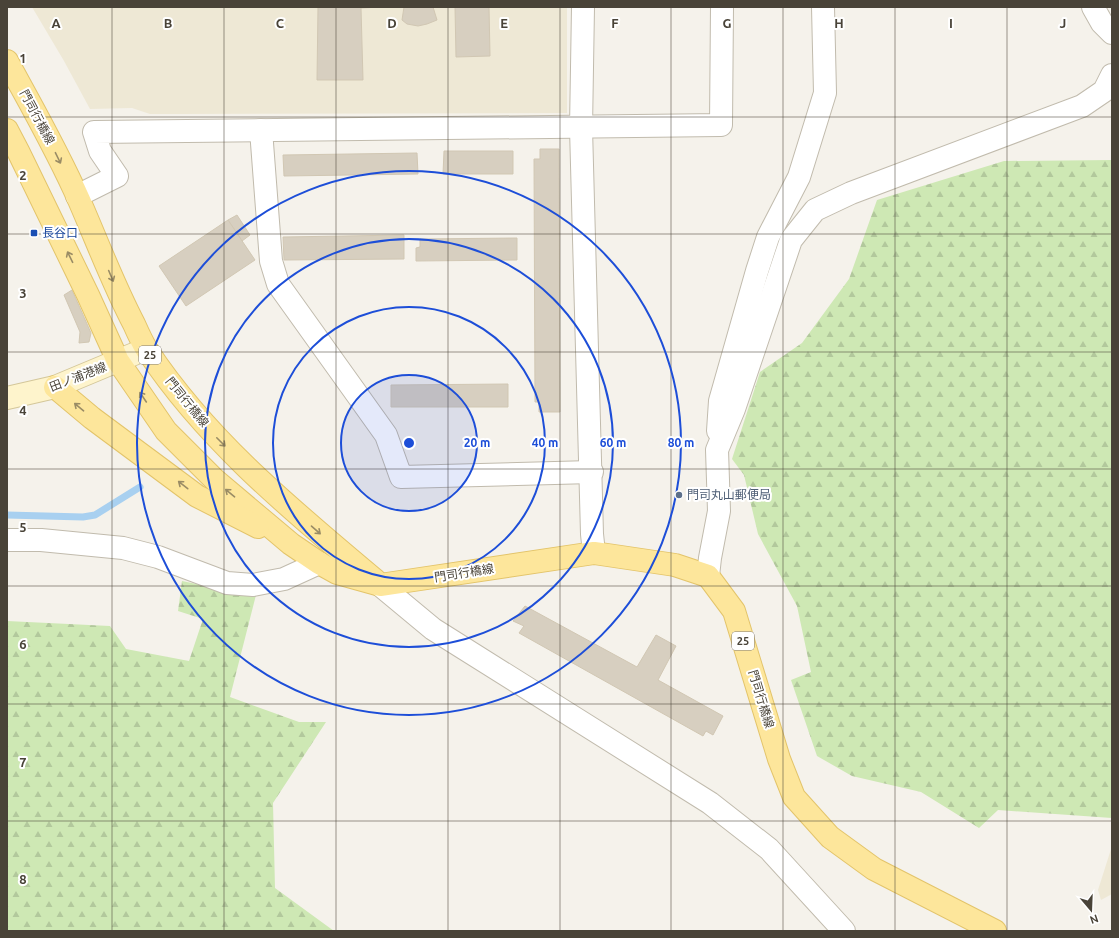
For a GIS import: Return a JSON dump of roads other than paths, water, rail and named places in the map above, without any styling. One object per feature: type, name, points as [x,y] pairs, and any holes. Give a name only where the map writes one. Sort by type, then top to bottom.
[{"type":"main road","name":"門司行橋線","points":[[7,62],[46,133],[78,196],[124,305],[146,349],[210,430],[270,491],[380,585]]},
{"type":"main road","name":"門司行橋線","points":[[7,130],[85,288],[118,361],[166,431],[215,480],[291,544],[319,563],[338,573],[380,585],[594,553],[676,565],[708,576],[734,612],[779,760],[794,797],[830,837],[874,869],[991,930]]},
{"type":"main road","name":"田ノ浦港線","points":[[7,398],[55,387],[146,349]]},
{"type":"main road","points":[[55,387],[92,418],[197,496],[291,544]]},
{"type":"street","points":[[583,7],[581,128],[592,472],[592,534],[594,553]]},
{"type":"street","points":[[78,196],[117,176],[100,151],[94,132],[581,128],[721,125],[722,7]]},
{"type":"street","points":[[708,576],[710,558],[720,511],[717,450],[720,401],[768,237],[799,176],[825,93],[823,7]]},
{"type":"street","points":[[1093,7],[1102,23],[1112,33]]},
{"type":"street","points":[[717,450],[734,409],[791,240],[815,210],[850,193],[1082,106],[1104,91],[1112,74]]},
{"type":"street","points":[[261,130],[272,261],[278,284],[386,435],[401,477],[592,472]]},
{"type":"street","points":[[7,540],[40,540],[123,548],[158,557],[227,583],[253,585],[284,579],[319,563]]},
{"type":"street","points":[[380,585],[433,629],[710,803],[769,849],[844,931]]},
{"type":"waterway","points":[[7,515],[83,517],[95,515],[140,487]]},
{"type":"place","name":"長谷口","points":[[34,233]]},
{"type":"place","name":"門司丸山郵便局","points":[[679,495]]}]
